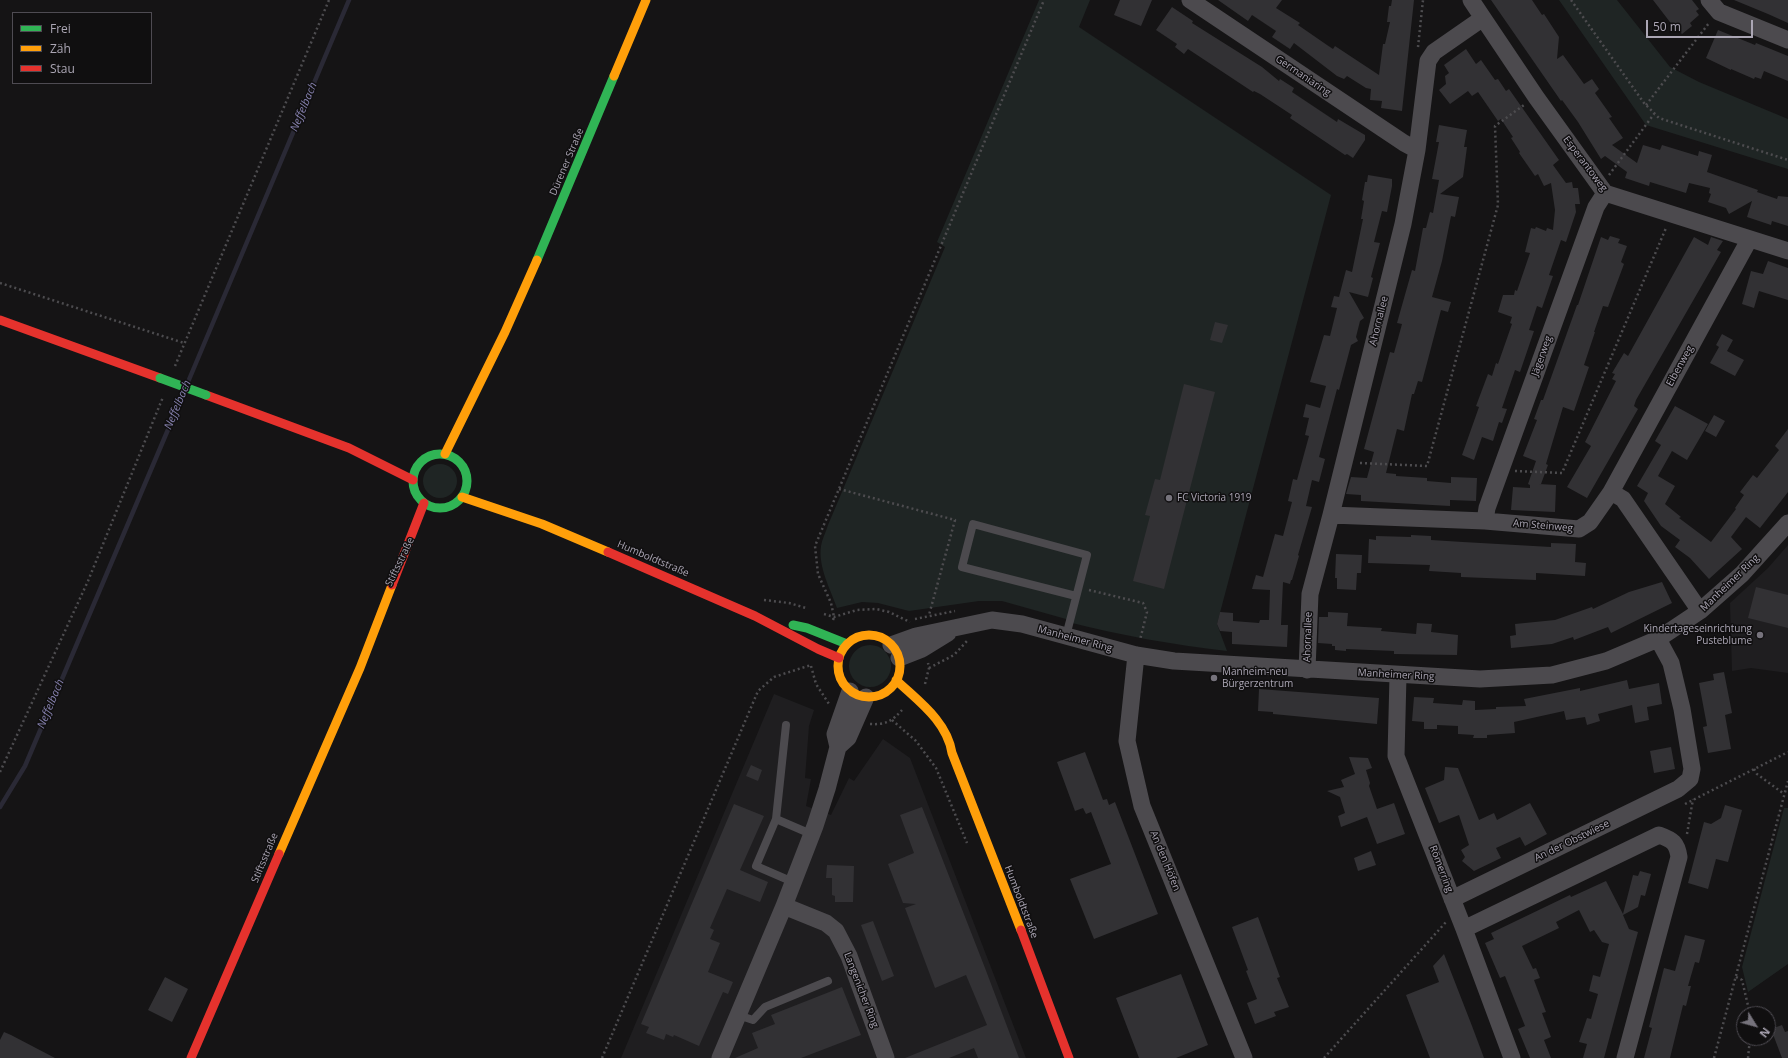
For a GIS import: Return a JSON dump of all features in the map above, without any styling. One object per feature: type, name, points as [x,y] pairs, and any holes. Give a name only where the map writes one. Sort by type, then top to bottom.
[{"type":"street","name":"Dürener Straße","points":[[445,454],[505,332],[544,246],[646,0]]},
{"type":"street","name":"Germaniaring","points":[[1190,0],[1404,143],[1417,150]]},
{"type":"street","points":[[1428,61],[1434,52],[1483,18],[1471,0]]},
{"type":"street","points":[[1714,5],[1788,40]]},
{"type":"street","name":"Esperantoweg","points":[[1483,18],[1602,189],[1672,215],[1788,251]]},
{"type":"street","name":"Ahornallee","points":[[1307,670],[1310,594],[1403,224],[1417,150],[1428,61]]},
{"type":"street","name":"Jägerweg","points":[[1485,521],[1487,508],[1500,471],[1602,189]]},
{"type":"street","name":"Eibenweg","points":[[1611,492],[1749,240]]},
{"type":"street","points":[[0,320],[349,448],[413,480]]},
{"type":"street","name":"Dürener Straße","points":[[471,422],[505,332]]},
{"type":"street","points":[[349,448],[388,457]]},
{"type":"street","points":[[445,454],[459,456],[471,484],[462,497],[452,506],[436,512],[424,504],[415,493],[413,480],[414,464],[430,456],[445,454]]},
{"type":"street","points":[[1611,492],[1623,499],[1700,611]]},
{"type":"street","name":"Am Steinweg","points":[[1331,515],[1485,521],[1579,529],[1590,522],[1611,492]]},
{"type":"street","name":"Humboldtstraße","points":[[462,497],[542,524],[755,616],[818,649],[839,658]]},
{"type":"street","name":"Humboldtstraße","points":[[495,497],[542,524]]},
{"type":"street","name":"Stiftsstraße","points":[[191,1058],[360,668],[424,504]]},
{"type":"street","name":"Manheimer Ring","points":[[895,652],[919,642],[963,633],[992,620],[1022,624],[1136,655],[1174,661],[1398,676],[1480,679],[1552,675],[1606,661],[1658,639],[1700,611],[1742,574],[1787,525]]},
{"type":"street","name":"Stiftsstraße","points":[[360,668],[408,571]]},
{"type":"street","name":"Humboldtstraße","points":[[755,616],[808,628],[847,644]]},
{"type":"street","points":[[864,636],[874,636],[883,639],[895,652],[899,669],[896,680],[888,691],[874,697],[858,694],[844,684],[838,667],[839,658],[847,644],[864,636]]},
{"type":"street","points":[[1658,639],[1671,663],[1682,709],[1692,769],[1690,779]]},
{"type":"street","name":"An den Höfen","points":[[1136,655],[1127,740],[1142,806],[1244,1058]]},
{"type":"street","name":"Römerring","points":[[1398,676],[1396,756],[1464,929],[1512,1058]]},
{"type":"street","name":"Humboldtstraße","points":[[896,680],[939,721],[950,741],[952,754],[961,773],[1069,1058]]},
{"type":"street","points":[[888,691],[904,708]]},
{"type":"street","points":[[720,1058],[794,882],[827,789],[838,747],[848,738],[849,717],[858,694]]},
{"type":"street","name":"Humboldtstraße","points":[[940,743],[952,754]]},
{"type":"street","name":"An der Obstwiese","points":[[1452,899],[1678,789],[1690,779]]},
{"type":"street","points":[[1464,929],[1660,835],[1671,839],[1677,847],[1679,857],[1625,1058]]},
{"type":"street","name":"Langenicher Ring","points":[[784,906],[826,923],[836,931],[849,956],[886,1058]]},
{"type":"lane","points":[[1066,636],[1087,555],[973,524],[962,567],[1076,596]]},
{"type":"lane","points":[[786,725],[776,819],[756,866],[794,882]]},
{"type":"lane","points":[[776,819],[811,834]]},
{"type":"lane","points":[[738,1015],[753,1020],[765,1007],[828,981]]},
{"type":"path","points":[[173,372],[330,0]]},
{"type":"path","points":[[915,697],[924,688],[928,668],[927,660],[909,620],[890,612],[876,609],[857,610],[834,617],[831,603],[818,574],[815,546],[1044,0]]},
{"type":"path","points":[[1423,0],[1417,58],[1428,61]]},
{"type":"path","points":[[1571,0],[1654,114],[1672,122],[1788,160]]},
{"type":"path","points":[[1646,105],[1714,5]]},
{"type":"path","points":[[1344,462],[1427,466],[1498,205],[1495,126],[1536,96]]},
{"type":"path","points":[[1602,189],[1654,114]]},
{"type":"path","points":[[1500,471],[1562,473],[1672,215]]},
{"type":"path","points":[[0,283],[184,343]]},
{"type":"path","points":[[0,772],[88,581],[164,394]]},
{"type":"path","points":[[839,489],[955,520],[929,615]]},
{"type":"path","points":[[1076,596],[1091,589],[1143,603],[1147,612],[1136,655]]},
{"type":"path","points":[[928,668],[954,655],[963,633]]},
{"type":"path","points":[[602,1058],[758,691],[774,677],[811,665],[816,684],[827,702],[836,712],[867,724],[880,724],[892,720],[904,708]]},
{"type":"path","points":[[892,720],[916,741],[936,768],[968,846]]},
{"type":"path","points":[[1754,769],[1757,774],[1784,794]]},
{"type":"path","points":[[1677,847],[1686,838],[1694,800],[1690,779]]},
{"type":"path","points":[[1714,1058],[1788,780]]},
{"type":"path","points":[[1736,977],[1742,980],[1748,1006]]},
{"type":"path","points":[[1748,1058],[1749,1046]]},
{"type":"shaded area","points":[[1039,0],[1090,0],[1079,27],[1331,195],[1217,624],[1227,651],[1167,643],[1107,631],[1068,622],[1066,619],[1002,601],[979,601],[909,611],[878,603],[862,602],[837,608],[823,570],[821,562],[821,546],[828,525],[945,247],[937,242]]},
{"type":"shaded area","points":[[1559,0],[1617,0],[1670,67],[1699,82],[1788,119],[1788,169],[1646,125]]},
{"type":"shaded area","points":[[443,464],[450,466],[455,471],[457,481],[455,491],[450,496],[437,498],[430,496],[425,491],[423,478],[425,471],[430,466]]},
{"type":"shaded area","name":"Kindertageseinrichtung Pusteblume","points":[[1788,545],[1788,673],[1751,668],[1732,671],[1730,603],[1768,568]]},
{"type":"shaded area","points":[[870,645],[885,651],[891,666],[885,681],[870,687],[855,681],[849,666],[855,651]]},
{"type":"shaded area","points":[[774,694],[814,710],[809,726],[805,778],[811,779],[806,806],[831,815],[849,778],[854,781],[883,739],[910,758],[1026,1058],[621,1058]]},
{"type":"shaded area","points":[[1784,808],[1788,808],[1788,964],[1748,992],[1742,967]]},
{"type":"building","points":[[1120,0],[1152,0],[1141,26],[1114,15]]},
{"type":"building","points":[[1218,0],[1282,0],[1276,8],[1300,23],[1298,25],[1333,49],[1335,46],[1379,75],[1383,44],[1385,44],[1390,22],[1387,22],[1389,6],[1391,6],[1392,0],[1414,0],[1402,111],[1381,108],[1382,101],[1370,100],[1371,89],[1366,88],[1347,76],[1344,79],[1337,76],[1294,43],[1290,49],[1272,37],[1276,31],[1252,15],[1248,21]]},
{"type":"building","points":[[1491,0],[1532,0],[1542,15],[1544,14],[1559,37],[1557,59],[1563,55],[1584,84],[1592,79],[1599,89],[1595,93],[1612,117],[1609,118],[1623,138],[1612,145],[1637,163],[1643,145],[1660,150],[1662,145],[1698,156],[1699,151],[1712,155],[1707,172],[1758,190],[1757,192],[1777,199],[1778,196],[1788,197],[1788,226],[1772,221],[1771,225],[1747,217],[1752,201],[1729,214],[1726,208],[1708,202],[1711,194],[1709,193],[1710,188],[1689,183],[1686,193],[1650,182],[1649,186],[1625,178],[1627,172],[1605,156],[1601,159],[1578,122],[1562,100],[1561,101]]},
{"type":"building","points":[[1653,0],[1692,0],[1699,9],[1696,11],[1699,15],[1690,23],[1692,26],[1682,34],[1674,25],[1673,26]]},
{"type":"building","points":[[1734,0],[1788,0],[1788,23],[1768,14]]},
{"type":"building","points":[[1172,7],[1193,21],[1192,23],[1262,67],[1279,81],[1280,79],[1294,88],[1292,92],[1337,122],[1338,119],[1365,135],[1365,140],[1353,158],[1347,154],[1345,155],[1290,118],[1292,115],[1260,94],[1254,91],[1253,92],[1188,49],[1184,54],[1175,47],[1177,44],[1156,30]]},
{"type":"building","points":[[1718,30],[1788,56],[1788,81],[1764,71],[1761,79],[1755,77],[1754,79],[1706,58]]},
{"type":"building","points":[[1466,49],[1476,64],[1481,60],[1495,80],[1498,79],[1506,91],[1509,89],[1559,160],[1553,165],[1566,183],[1572,182],[1573,188],[1578,188],[1580,204],[1575,204],[1576,212],[1566,242],[1561,240],[1549,275],[1553,276],[1542,308],[1537,306],[1529,330],[1534,331],[1520,372],[1515,370],[1502,408],[1507,409],[1502,423],[1499,422],[1493,441],[1482,437],[1474,460],[1462,455],[1479,407],[1476,406],[1488,374],[1492,376],[1496,363],[1498,364],[1512,324],[1510,323],[1512,317],[1498,312],[1503,295],[1514,295],[1515,290],[1517,291],[1530,253],[1525,252],[1531,228],[1535,229],[1536,227],[1546,231],[1547,228],[1553,230],[1555,210],[1551,183],[1544,186],[1538,174],[1535,176],[1519,153],[1520,152],[1511,138],[1513,137],[1501,119],[1498,121],[1478,92],[1472,96],[1468,91],[1450,104],[1439,90],[1446,84],[1445,76],[1449,73],[1444,65]]},
{"type":"building","points":[[1439,125],[1467,130],[1464,147],[1467,147],[1463,177],[1440,194],[1459,197],[1455,217],[1451,216],[1442,261],[1432,297],[1451,302],[1448,312],[1441,310],[1422,382],[1418,381],[1414,394],[1412,394],[1404,431],[1397,429],[1386,473],[1396,474],[1396,476],[1427,478],[1427,481],[1451,483],[1451,477],[1477,478],[1476,501],[1450,500],[1450,506],[1361,501],[1361,495],[1346,494],[1351,477],[1367,478],[1374,452],[1364,449],[1390,352],[1394,353],[1402,324],[1397,323],[1412,270],[1415,271],[1423,228],[1426,228],[1430,212],[1433,213],[1439,180],[1432,179],[1439,142],[1436,142]]},
{"type":"building","points":[[1368,175],[1392,179],[1392,186],[1387,212],[1382,211],[1374,242],[1380,243],[1371,277],[1373,278],[1368,297],[1349,292],[1364,318],[1360,321],[1356,337],[1358,341],[1351,345],[1339,390],[1337,389],[1319,457],[1325,459],[1319,482],[1312,480],[1306,506],[1312,507],[1292,580],[1290,584],[1283,582],[1281,625],[1288,625],[1287,647],[1232,644],[1232,632],[1220,631],[1217,624],[1220,612],[1233,613],[1233,621],[1259,623],[1260,620],[1269,620],[1270,590],[1252,589],[1256,575],[1263,577],[1275,534],[1283,536],[1292,502],[1288,501],[1293,479],[1297,480],[1309,436],[1305,435],[1309,418],[1303,417],[1306,404],[1320,408],[1326,386],[1310,382],[1324,335],[1330,336],[1337,308],[1331,307],[1334,296],[1339,297],[1346,270],[1352,272],[1363,219],[1361,219],[1364,201],[1362,200],[1365,182],[1367,182]]},
{"type":"building","points":[[1610,236],[1620,239],[1618,243],[1627,246],[1621,262],[1624,264],[1608,307],[1603,306],[1594,332],[1584,365],[1589,367],[1574,411],[1563,407],[1546,464],[1548,465],[1541,484],[1539,484],[1556,485],[1555,512],[1511,510],[1513,487],[1530,488],[1530,485],[1528,484],[1536,461],[1523,456],[1537,420],[1534,419],[1541,400],[1543,400],[1578,305],[1601,237],[1608,240]]},
{"type":"building","points":[[1694,237],[1708,245],[1711,237],[1723,241],[1717,250],[1721,252],[1636,400],[1634,406],[1638,409],[1587,498],[1567,487],[1591,446],[1585,442],[1616,381],[1612,379],[1615,374],[1612,373],[1624,353],[1628,356]]},
{"type":"building","points":[[1768,261],[1788,268],[1788,300],[1759,291],[1754,308],[1742,304],[1751,271],[1763,274]]},
{"type":"building","points":[[1215,322],[1228,325],[1222,343],[1210,340]]},
{"type":"building","points":[[1722,334],[1733,340],[1727,351],[1744,360],[1735,376],[1710,363],[1719,347],[1716,345]]},
{"type":"building","name":"FC Victoria 1919","points":[[1184,384],[1215,392],[1164,589],[1133,581],[1150,516],[1145,515],[1155,479],[1160,480]]},
{"type":"building","points":[[1675,406],[1708,424],[1687,460],[1672,451],[1658,476],[1675,486],[1665,504],[1681,517],[1679,518],[1711,542],[1736,509],[1735,508],[1744,495],[1740,492],[1753,475],[1757,478],[1779,450],[1775,446],[1788,429],[1788,492],[1760,528],[1746,517],[1731,537],[1742,549],[1709,579],[1690,558],[1675,547],[1680,540],[1661,526],[1644,501],[1648,493],[1637,486],[1661,445],[1655,441]]},
{"type":"building","points":[[1714,415],[1725,421],[1716,437],[1705,431]]},
{"type":"building","points":[[1411,535],[1431,536],[1431,540],[1551,547],[1551,543],[1576,544],[1575,562],[1586,563],[1585,576],[1536,573],[1536,580],[1461,577],[1461,573],[1429,571],[1430,565],[1368,563],[1369,539],[1376,540],[1376,536],[1411,537]]},
{"type":"building","points":[[1336,554],[1362,555],[1361,573],[1357,573],[1356,590],[1337,589],[1337,578],[1335,578]]},
{"type":"building","points":[[1662,582],[1672,603],[1611,633],[1608,627],[1574,640],[1573,637],[1552,644],[1511,648],[1510,636],[1516,635],[1515,624],[1555,620],[1592,607],[1593,609],[1629,592]]},
{"type":"building","points":[[1756,587],[1788,595],[1788,628],[1748,618]]},
{"type":"building","points":[[1328,612],[1348,613],[1347,626],[1382,628],[1381,631],[1416,634],[1417,623],[1432,624],[1431,632],[1458,635],[1457,655],[1394,654],[1394,651],[1335,650],[1335,646],[1332,646],[1332,644],[1318,643],[1319,617],[1328,617]]},
{"type":"building","points":[[1724,672],[1732,713],[1725,715],[1731,749],[1708,753],[1703,727],[1707,726],[1699,683],[1714,680],[1713,674]]},
{"type":"building","points":[[1627,680],[1629,689],[1659,683],[1662,704],[1647,707],[1649,720],[1635,723],[1632,705],[1598,714],[1600,721],[1587,725],[1585,717],[1566,720],[1564,711],[1514,722],[1515,733],[1487,735],[1487,738],[1473,738],[1474,735],[1458,734],[1458,726],[1437,725],[1437,729],[1424,729],[1424,722],[1412,721],[1414,697],[1434,698],[1433,703],[1462,705],[1463,700],[1475,701],[1475,710],[1496,709],[1496,707],[1526,706],[1524,699],[1580,688],[1580,691]]},
{"type":"building","points":[[1259,689],[1379,698],[1377,724],[1273,714],[1273,712],[1258,711]]},
{"type":"building","points":[[1671,747],[1675,769],[1654,773],[1650,751]]},
{"type":"building","points":[[1085,752],[1103,800],[1107,799],[1109,805],[1115,802],[1158,914],[1094,939],[1070,879],[1111,864],[1091,812],[1086,814],[1083,808],[1075,811],[1057,762]]},
{"type":"building","points":[[1349,757],[1368,758],[1372,768],[1366,770],[1370,783],[1369,786],[1377,809],[1394,803],[1405,834],[1377,844],[1367,817],[1341,827],[1338,816],[1345,813],[1340,797],[1327,791],[1344,787],[1341,780],[1355,774]]},
{"type":"building","points":[[751,765],[762,770],[758,781],[746,776]]},
{"type":"building","points":[[1445,767],[1458,768],[1479,820],[1494,813],[1497,820],[1530,803],[1547,834],[1525,846],[1520,837],[1496,848],[1501,858],[1474,871],[1462,861],[1465,857],[1461,850],[1469,845],[1459,815],[1439,823],[1425,788],[1444,780]]},
{"type":"building","points":[[734,804],[764,816],[740,870],[768,882],[760,902],[727,889],[710,928],[714,930],[710,939],[720,943],[708,972],[733,982],[728,994],[723,992],[699,1046],[674,1035],[673,1037],[666,1034],[664,1040],[646,1033],[649,1027],[641,1024]]},
{"type":"building","points":[[1725,805],[1742,810],[1728,862],[1716,859],[1708,889],[1688,883],[1704,822],[1711,824],[1721,818]]},
{"type":"building","points":[[922,807],[1019,1058],[978,1058],[974,1048],[949,1058],[905,1058],[987,1025],[966,975],[935,988],[905,908],[916,904],[903,903],[888,864],[914,853],[900,815]]},
{"type":"building","points":[[1371,851],[1376,865],[1358,871],[1354,858]]},
{"type":"building","points":[[827,865],[854,866],[853,902],[835,902],[835,896],[832,895],[832,878],[826,878]]},
{"type":"building","points":[[1640,871],[1651,874],[1645,896],[1641,895],[1638,907],[1623,915],[1629,929],[1638,932],[1604,1058],[1583,1058],[1587,1044],[1579,1042],[1587,1018],[1591,1019],[1598,994],[1589,991],[1593,975],[1600,977],[1609,944],[1602,942],[1594,930],[1590,932],[1579,910],[1556,922],[1559,928],[1522,946],[1533,969],[1536,968],[1540,978],[1534,980],[1546,1012],[1542,1013],[1551,1037],[1544,1040],[1551,1058],[1530,1058],[1518,1029],[1525,1026],[1505,976],[1500,978],[1485,943],[1494,939],[1491,933],[1570,895],[1571,897],[1606,881],[1623,914],[1633,875],[1638,876]]},
{"type":"building","points":[[1258,917],[1280,977],[1277,978],[1289,1007],[1274,1012],[1276,1016],[1255,1024],[1247,1003],[1257,999],[1246,971],[1248,970],[1232,927]]},
{"type":"building","points":[[873,921],[894,976],[882,981],[861,925]]},
{"type":"building","points":[[1685,935],[1705,940],[1699,963],[1695,962],[1688,986],[1691,986],[1686,1006],[1683,1005],[1670,1058],[1644,1058],[1652,1028],[1649,1027],[1664,968],[1675,971]]},
{"type":"building","points":[[1444,954],[1484,1058],[1430,1058],[1406,995],[1439,982],[1433,966]]},
{"type":"building","points":[[1181,974],[1208,1045],[1176,1058],[1139,1058],[1116,998]]},
{"type":"building","points":[[165,977],[188,989],[172,1022],[148,1010]]},
{"type":"building","points":[[842,987],[861,1035],[801,1058],[735,1058],[758,1048],[752,1033],[775,1024],[771,1015]]},
{"type":"building","points":[[1782,1025],[1785,1032],[1788,1031],[1788,1058],[1782,1058],[1776,1042],[1776,1027]]},
{"type":"building","points":[[4,1032],[55,1058],[0,1058],[0,1040]]},
{"type":"waterway","name":"Neffelbach","points":[[188,382],[349,0]]},
{"type":"waterway","name":"Neffelbach","points":[[0,807],[25,766],[184,392]]},
{"type":"traffic: fast","points":[[537,260],[614,76]]},
{"type":"traffic: fast","points":[[160,378],[206,395]]},
{"type":"traffic: fast","points":[[435,454],[445,454],[455,458],[463,466],[467,476],[467,481],[467,486],[463,496],[455,504],[445,508],[435,508],[425,504],[417,496],[413,486],[413,476],[417,466],[425,458],[435,454]]},
{"type":"traffic: fast","points":[[793,625],[807,628],[847,644]]},
{"type":"traffic: slow","points":[[614,76],[646,0]]},
{"type":"traffic: slow","points":[[445,454],[505,332],[537,260]]},
{"type":"traffic: slow","points":[[462,497],[542,524],[608,552]]},
{"type":"traffic: slow","points":[[279,854],[360,668],[392,585]]},
{"type":"traffic: slow","points":[[869,635],[881,638],[891,644],[897,654],[900,666],[897,678],[891,688],[881,694],[869,697],[857,694],[847,688],[841,678],[838,666],[841,654],[847,644],[857,638],[869,635]]},
{"type":"traffic: slow","points":[[896,680],[930,712],[944,731],[1021,930]]},
{"type":"traffic: jam","points":[[0,320],[160,378]]},
{"type":"traffic: jam","points":[[206,395],[349,448],[413,480]]},
{"type":"traffic: jam","points":[[392,585],[424,503]]},
{"type":"traffic: jam","points":[[608,552],[755,616],[818,649],[839,658]]},
{"type":"traffic: jam","points":[[191,1058],[279,854]]},
{"type":"traffic: jam","points":[[1021,930],[1069,1058]]},
{"type":"place","name":"FC Victoria 1919","points":[[1169,498]]},
{"type":"place","name":"Kindertageseinrichtung Pusteblume","points":[[1760,635]]},
{"type":"place","name":"Manheim-neu Bürgerzentrum","points":[[1214,678]]}]
